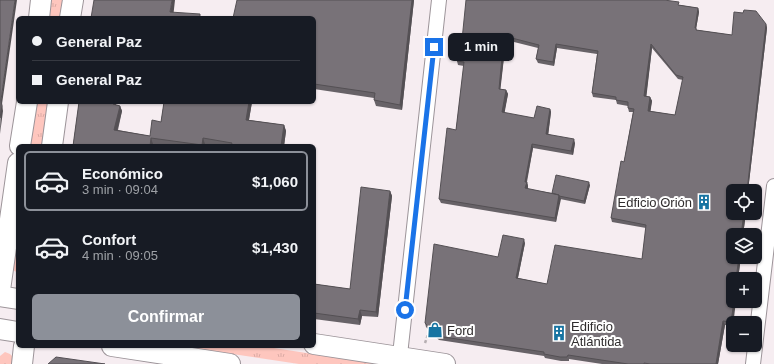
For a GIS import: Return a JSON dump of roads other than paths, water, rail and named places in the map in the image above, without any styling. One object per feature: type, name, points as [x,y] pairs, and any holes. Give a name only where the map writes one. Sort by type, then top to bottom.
[{"type":"street","points":[[39,16],[41,0]]},
{"type":"street","points":[[70,16],[73,0]]},
{"type":"street","points":[[399,361],[439,0]]},
{"type":"street","points":[[20,144],[27,104]]},
{"type":"street","points":[[52,144],[58,104]]},
{"type":"street","points":[[0,290],[16,178]]},
{"type":"street","points":[[754,364],[774,186]]},
{"type":"street","points":[[0,296],[16,299]]},
{"type":"street","points":[[0,329],[16,332]]},
{"type":"street","points":[[316,344],[399,361],[445,364]]},
{"type":"street","points":[[22,364],[24,348]]},
{"type":"street","points":[[125,348],[230,364]]},
{"type":"place","name":"Edficio Orión","points":[[704,202]]},
{"type":"place","name":"Ford","points":[[435,330]]},
{"type":"place","name":"Edificio Atlántida","points":[[559,333]]}]
